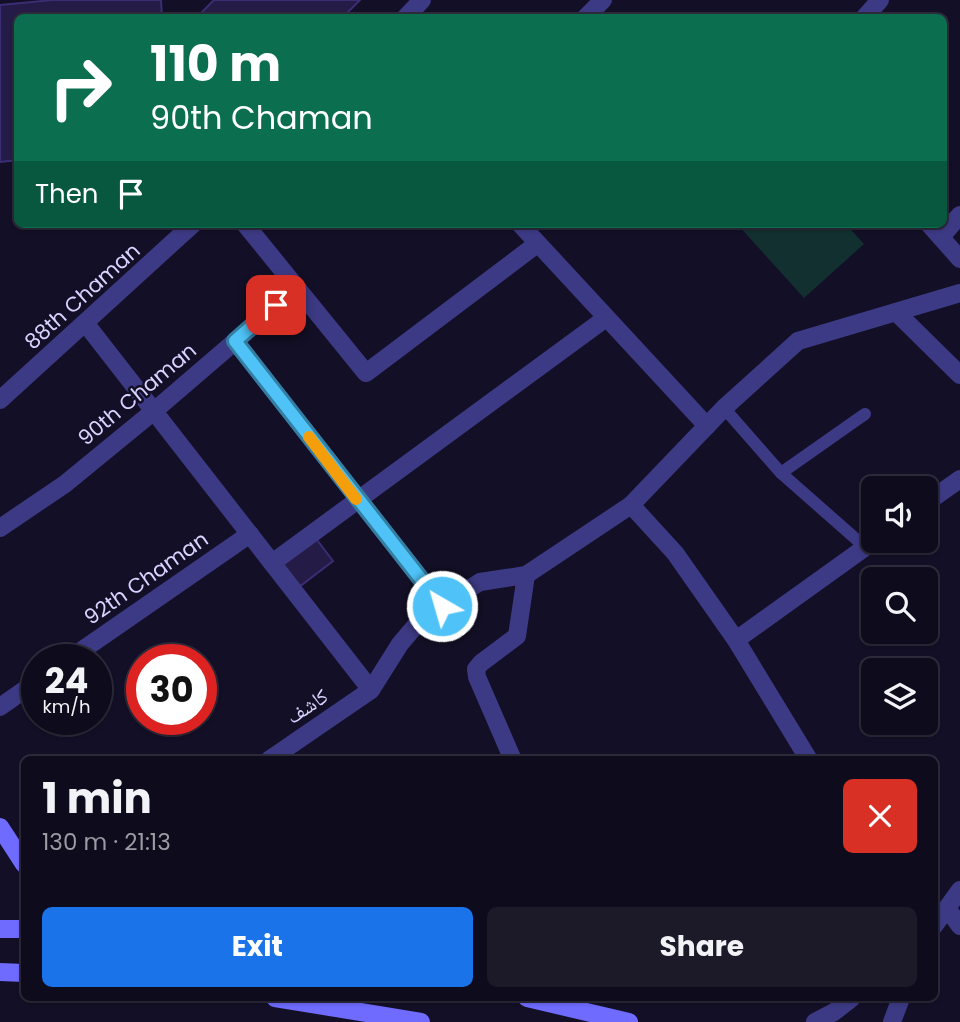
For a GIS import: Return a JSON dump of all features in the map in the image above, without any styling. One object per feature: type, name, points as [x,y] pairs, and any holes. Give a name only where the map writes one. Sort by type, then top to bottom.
[{"type":"main road","points":[[0,827],[21,859]]},
{"type":"main road","points":[[0,929],[21,929]]},
{"type":"main road","points":[[0,971],[21,973]]},
{"type":"main road","points":[[293,1001],[421,1022]]},
{"type":"main road","points":[[539,1001],[621,1021]]},
{"type":"street","points":[[409,14],[422,0]]},
{"type":"street","points":[[589,14],[603,0]]},
{"type":"street","points":[[868,14],[880,0]]},
{"type":"street","name":"88th Chaman","points":[[0,401],[189,228]]},
{"type":"street","points":[[248,228],[366,373],[537,244]]},
{"type":"street","points":[[523,228],[707,426]]},
{"type":"street","points":[[935,231],[960,259]]},
{"type":"street","name":"90th Chaman","points":[[0,528],[65,484],[297,288]]},
{"type":"street","points":[[86,324],[371,690],[400,644],[417,624],[480,582],[526,575],[631,505],[724,408],[798,341],[960,293]]},
{"type":"street","points":[[896,312],[960,375]]},
{"type":"street","points":[[272,563],[606,318]]},
{"type":"street","points":[[235,341],[442,606]]},
{"type":"street","points":[[938,495],[960,479]]},
{"type":"street","points":[[631,505],[675,552],[736,640],[807,756]]},
{"type":"street","name":"92th Chaman","points":[[91,644],[250,534]]},
{"type":"street","points":[[736,640],[861,550]]},
{"type":"street","points":[[511,756],[476,669],[517,636],[526,575]]},
{"type":"street","name":"کاشف","points":[[275,756],[371,690]]},
{"type":"street","points":[[0,707],[21,692]]},
{"type":"street","points":[[938,920],[960,890]]},
{"type":"street","points":[[947,908],[960,926]]},
{"type":"street","points":[[815,1022],[848,1001]]},
{"type":"street","points":[[892,1022],[900,1001]]},
{"type":"lane","points":[[724,408],[781,473],[861,538]]},
{"type":"lane","points":[[781,473],[865,414]]},
{"type":"green space","points":[[741,228],[850,228],[864,244],[804,298]]},
{"type":"building","points":[[53,0],[161,0],[162,14],[14,14],[14,160],[0,162],[0,5]]},
{"type":"building","points":[[214,0],[360,0],[346,14],[200,14]]},
{"type":"building","points":[[314,536],[333,561],[299,587],[281,563]]},
{"type":"slow traffic","points":[[309,437],[356,499]]},
{"type":"route","points":[[276,305],[235,341],[442,606]]}]
